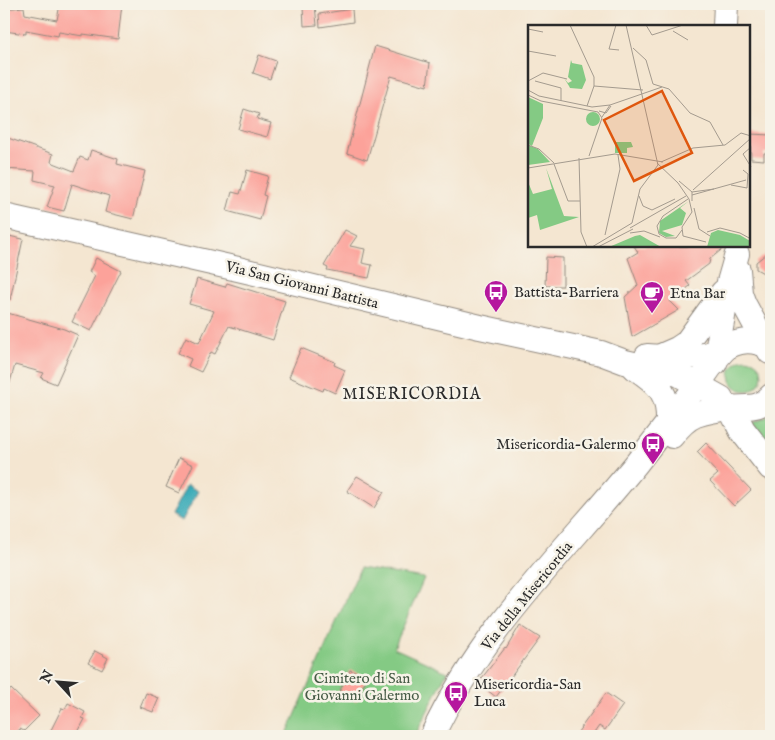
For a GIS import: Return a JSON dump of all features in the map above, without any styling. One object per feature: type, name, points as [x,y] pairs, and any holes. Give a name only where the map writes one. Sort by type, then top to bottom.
[{"type":"highway","points":[[727,412],[771,468]]},
{"type":"main road","points":[[725,25],[726,4]]},
{"type":"main road","name":"Via San Giovanni Battista","points":[[4,216],[238,269],[470,325],[601,353]]},
{"type":"main road","points":[[727,412],[713,384],[712,369],[719,354],[729,282],[737,250]]},
{"type":"main road","points":[[737,250],[740,293],[744,304],[768,343]]},
{"type":"main road","points":[[658,357],[686,343],[729,282]]},
{"type":"main road","points":[[601,353],[683,357],[719,354],[733,344],[752,340],[768,343]]},
{"type":"main road","points":[[601,353],[625,362],[678,374],[698,384],[727,412]]},
{"type":"main road","name":"Via della Misericordia","points":[[432,736],[455,690],[492,637],[635,464],[698,384],[719,354]]},
{"type":"main road","points":[[625,362],[659,385],[668,407],[668,422]]},
{"type":"main road","points":[[635,464],[662,447],[682,424],[695,416],[754,408],[770,398]]},
{"type":"green space","points":[[746,359],[752,360],[757,364],[761,369],[761,381],[757,386],[752,390],[746,391],[740,390],[735,386],[731,381],[730,375],[731,369],[735,364],[740,360]]},
{"type":"green space","points":[[771,415],[771,451],[752,423]]},
{"type":"green space","name":"Cimitero di San Giovanni Galermo","points":[[360,568],[424,578],[394,648],[447,672],[415,736],[286,736]]},
{"type":"water","points":[[187,485],[198,491],[182,521],[171,515]]},
{"type":"building","points":[[60,4],[122,4],[118,39],[59,32],[58,36],[26,30],[26,34],[4,31],[4,9],[24,7],[25,14],[57,20]]},
{"type":"building","points":[[315,5],[317,25],[304,26],[303,7]]},
{"type":"building","points":[[352,9],[353,22],[320,27],[319,14]]},
{"type":"building","points":[[375,46],[430,63],[427,86],[391,76],[367,160],[347,153]]},
{"type":"building","points":[[259,55],[276,61],[270,79],[253,73]]},
{"type":"building","points":[[244,109],[259,114],[257,119],[271,123],[267,137],[238,129]]},
{"type":"building","points":[[750,134],[771,135],[771,153],[764,153],[764,160],[751,159]]},
{"type":"building","points":[[8,138],[53,154],[51,162],[74,171],[80,157],[88,160],[91,150],[118,159],[117,164],[145,171],[133,219],[105,212],[109,196],[72,184],[64,211],[47,207],[55,185],[34,180],[35,171],[4,169],[4,148],[6,149]]},
{"type":"building","points":[[247,170],[268,176],[263,195],[266,196],[260,220],[227,211],[232,192],[240,194]]},
{"type":"building","points":[[345,230],[357,236],[350,246],[365,249],[362,263],[372,265],[369,278],[327,270],[328,268],[324,266]]},
{"type":"building","points":[[4,235],[23,239],[10,300],[4,299]]},
{"type":"building","points":[[635,248],[724,248],[710,259],[709,264],[686,281],[690,286],[670,301],[679,310],[632,337],[625,297],[638,285],[628,258],[638,252]]},
{"type":"building","points":[[771,250],[771,277],[756,269],[756,262]]},
{"type":"building","points":[[546,257],[563,258],[563,286],[545,286]]},
{"type":"building","points":[[96,258],[121,271],[91,331],[72,322],[95,276],[89,272]]},
{"type":"building","points":[[197,279],[225,287],[227,283],[285,301],[273,340],[229,326],[215,354],[211,352],[201,372],[188,366],[191,359],[178,353],[186,337],[199,343],[214,311],[189,304]]},
{"type":"building","points":[[4,312],[64,329],[78,335],[56,384],[41,378],[44,373],[15,365],[8,389],[4,389]]},
{"type":"building","points":[[301,348],[335,362],[334,365],[345,370],[335,393],[324,388],[323,391],[289,377]]},
{"type":"building","points":[[706,443],[751,490],[734,506],[710,481],[718,474],[697,452]]},
{"type":"building","points":[[179,458],[193,465],[179,493],[166,487]]},
{"type":"building","points":[[357,476],[384,492],[374,508],[347,491]]},
{"type":"building","points":[[520,625],[540,638],[496,697],[478,683],[506,649]]},
{"type":"building","points":[[95,651],[108,658],[102,670],[88,663]]},
{"type":"building","points":[[350,670],[367,678],[356,701],[339,692]]},
{"type":"building","points":[[11,689],[39,716],[24,731],[20,729],[12,736],[4,736],[4,697]]},
{"type":"building","points":[[146,693],[159,698],[153,712],[140,707]]},
{"type":"building","points":[[606,693],[623,705],[605,730],[599,726],[592,736],[575,736]]},
{"type":"building","points":[[68,703],[85,712],[82,718],[85,719],[76,736],[48,736],[62,708],[65,709]]},
{"type":"place","name":"Battista-Barriera","points":[[496,313]]},
{"type":"place","name":"Etna Bar","points":[[652,314]]},
{"type":"place","name":"Misericordia-Galermo","points":[[653,465]]},
{"type":"place","name":"Misericordia-San Luca","points":[[456,714]]},
{"type":"district","name":"MISERICORDIA","points":[[412,395]]}]
